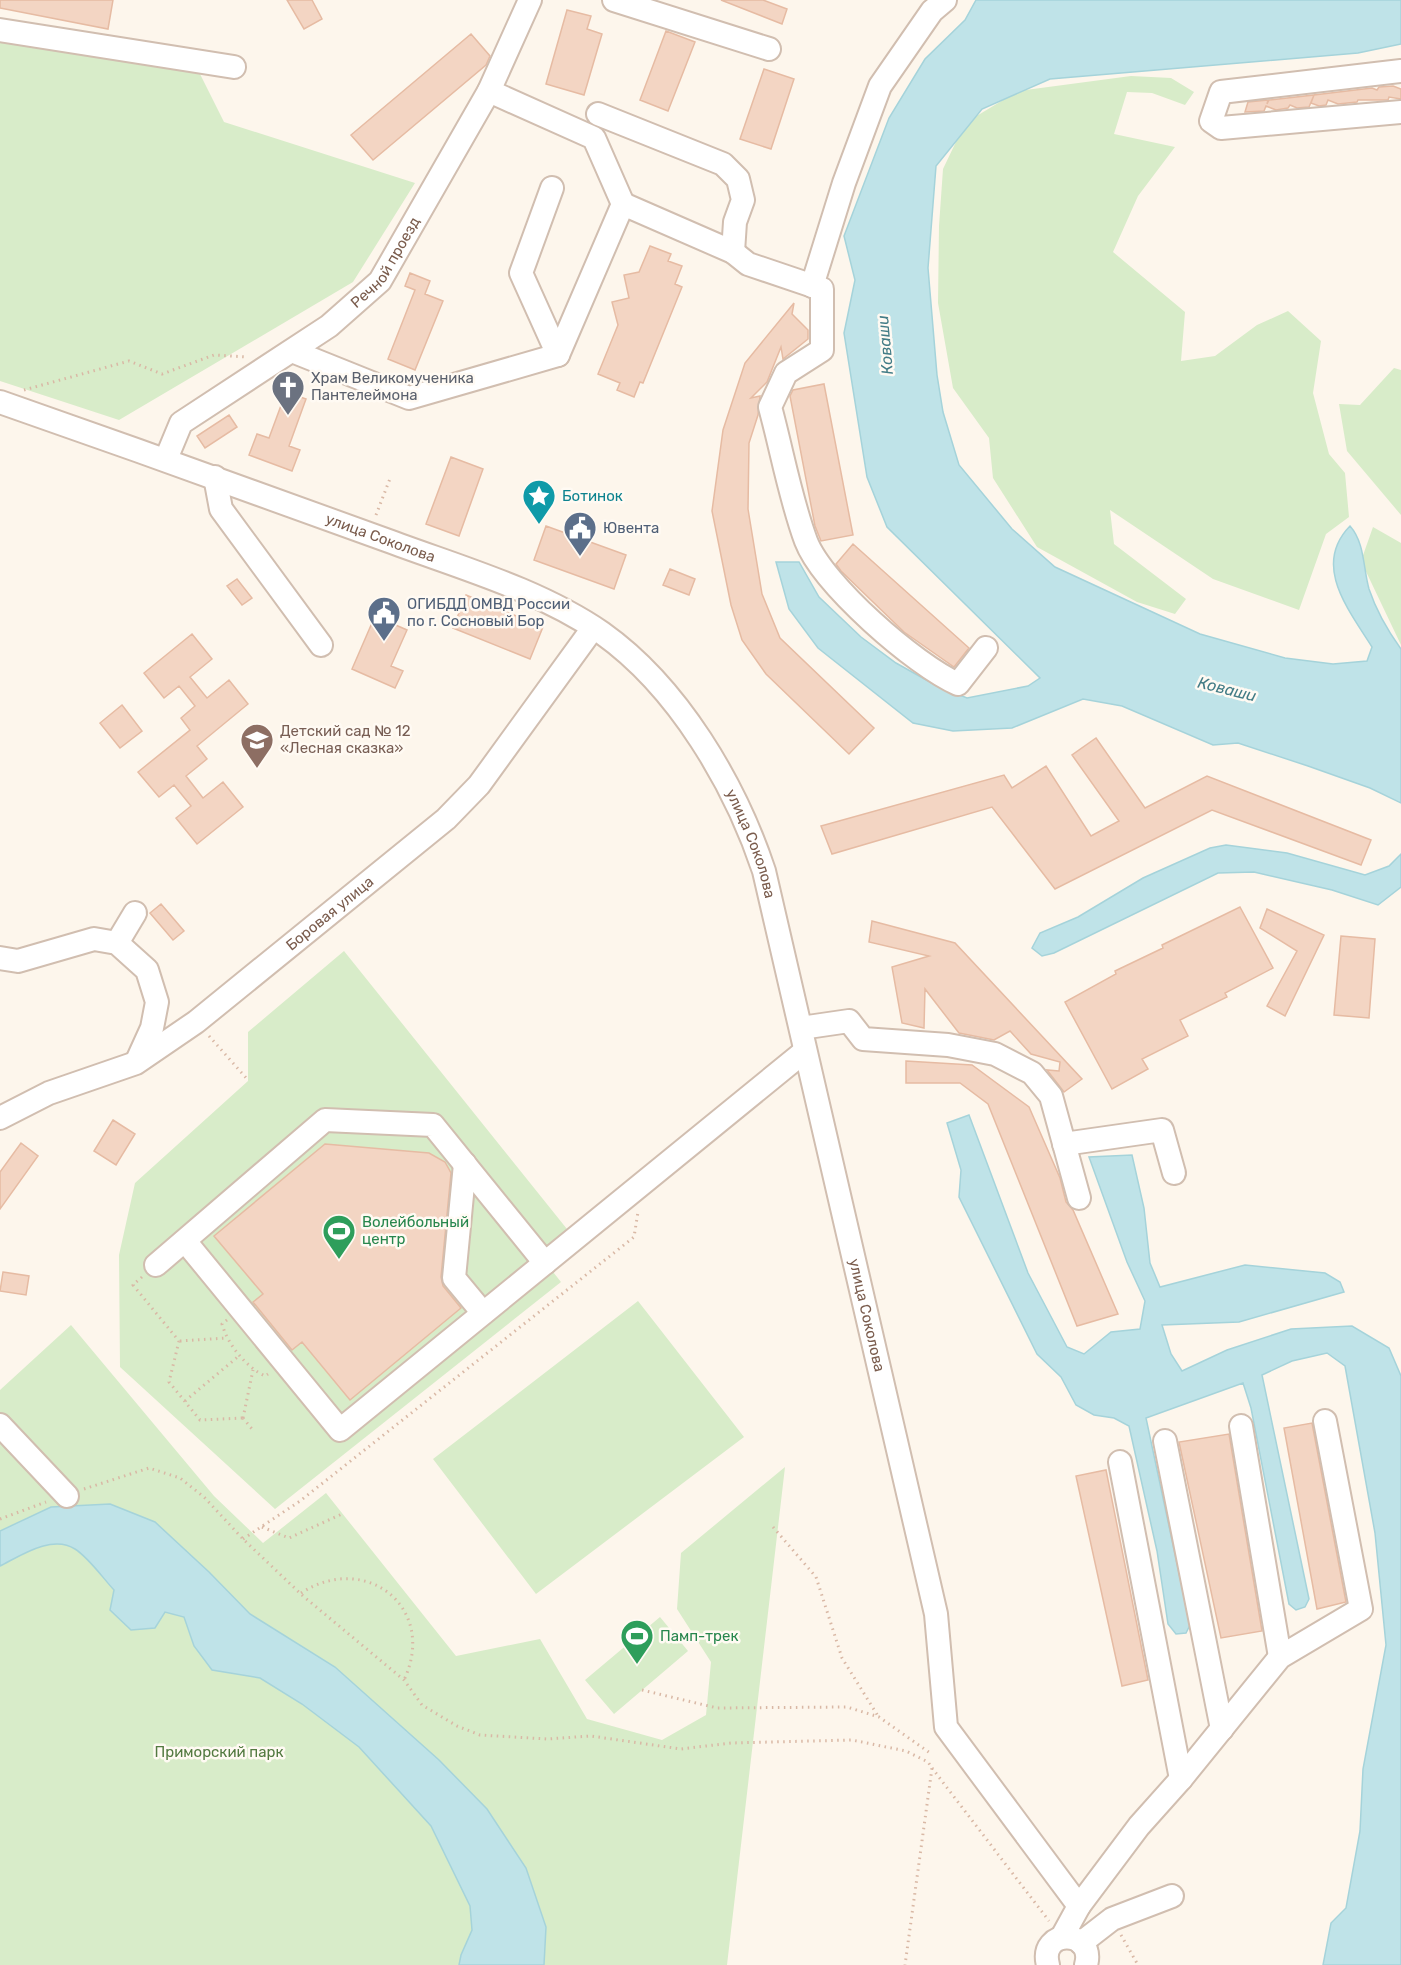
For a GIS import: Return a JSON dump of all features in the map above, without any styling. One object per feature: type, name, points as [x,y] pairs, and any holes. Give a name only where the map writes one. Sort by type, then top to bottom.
[{"type":"street","name":"Речной проезд","points":[[166,459],[181,423],[329,326],[380,281],[489,91],[530,0]]},
{"type":"street","points":[[614,0],[769,48]]},
{"type":"street","points":[[812,286],[844,183],[880,86],[932,11],[945,0]]},
{"type":"street","points":[[0,30],[234,67]]},
{"type":"street","points":[[1401,71],[1221,92],[1211,121],[1221,128],[1401,112]]},
{"type":"street","points":[[489,91],[594,138],[623,204],[733,252],[748,264],[822,289],[822,350],[786,373],[770,407],[807,543],[843,596],[936,674],[958,684],[986,648]]},
{"type":"street","points":[[598,114],[723,164],[738,179],[743,200],[735,222],[733,252]]},
{"type":"street","points":[[552,188],[521,273],[558,355]]},
{"type":"street","points":[[558,355],[623,204]]},
{"type":"street","points":[[285,355],[410,398],[558,355]]},
{"type":"street","name":"улица Соколова","points":[[8,397],[166,459],[545,600],[593,628],[639,665],[690,724],[722,773],[752,834],[764,871],[936,1614],[946,1727],[1079,1906]]},
{"type":"street","points":[[215,477],[221,509],[321,645]]},
{"type":"street","name":"Боровая улица","points":[[0,1118],[49,1093],[136,1063],[196,1022],[446,819],[478,785],[593,628]]},
{"type":"street","points":[[117,943],[135,914]]},
{"type":"street","points":[[0,958],[18,961],[94,939],[117,943],[147,970],[157,1002],[152,1028],[136,1063]]},
{"type":"street","points":[[801,1028],[849,1022],[863,1039],[948,1045],[995,1054],[1032,1073],[1051,1096],[1079,1198]]},
{"type":"street","points":[[184,1241],[340,1430],[805,1051]]},
{"type":"street","points":[[156,1265],[325,1120],[433,1125],[545,1263]]},
{"type":"street","points":[[1064,1144],[1162,1130],[1173,1173]]},
{"type":"street","points":[[465,1164],[454,1278],[483,1313]]},
{"type":"street","points":[[1072,1940],[1079,1906],[1139,1826],[1181,1779],[1280,1657],[1361,1609],[1324,1421]]},
{"type":"street","points":[[0,1425],[66,1496]]},
{"type":"street","points":[[1241,1426],[1280,1657]]},
{"type":"street","points":[[1165,1441],[1222,1729]]},
{"type":"street","points":[[1120,1462],[1181,1779]]},
{"type":"street","points":[[1046,1964],[1047,1950],[1112,1919],[1172,1896]]},
{"type":"street","points":[[1072,1940],[1087,1955],[1086,1965]]},
{"type":"path","points":[[8,397],[129,361],[162,374],[214,355],[285,355]]},
{"type":"path","points":[[376,515],[391,476]]},
{"type":"path","points":[[224,1053],[248,1080]]},
{"type":"path","points":[[242,1540],[300,1502],[634,1237],[642,1184]]},
{"type":"path","points":[[156,1265],[133,1284],[179,1341]]},
{"type":"path","points":[[222,1324],[226,1338],[252,1370],[265,1376]]},
{"type":"path","points":[[179,1341],[226,1338]]},
{"type":"path","points":[[179,1341],[169,1382],[184,1401],[200,1420],[243,1418]]},
{"type":"path","points":[[184,1401],[240,1355]]},
{"type":"path","points":[[252,1370],[243,1418],[252,1429]]},
{"type":"path","points":[[0,1519],[149,1468],[180,1478],[204,1497],[242,1540],[404,1680],[422,1705],[457,1726],[480,1735],[536,1739],[591,1736],[681,1749],[730,1743],[852,1740],[906,1751],[928,1762],[1072,1940]]},
{"type":"path","points":[[262,1527],[290,1538],[342,1514]]},
{"type":"path","points":[[773,1527],[816,1576],[842,1658],[879,1717]]},
{"type":"path","points":[[301,1593],[316,1583],[331,1578],[354,1577],[371,1581],[385,1589],[401,1605],[410,1624],[414,1642],[412,1660],[404,1680]]},
{"type":"path","points":[[642,1690],[717,1708],[847,1707],[879,1717],[930,1753]]},
{"type":"path","points":[[905,1965],[932,1768]]},
{"type":"green space","points":[[0,37],[198,70],[224,122],[415,183],[353,282],[119,420],[0,381]]},
{"type":"green space","points":[[1131,76],[1171,78],[1194,92],[1185,105],[1152,93],[1127,92],[1114,134],[1175,147],[1138,196],[1113,252],[1185,312],[1181,361],[1215,356],[1257,325],[1288,311],[1321,341],[1313,393],[1329,454],[1345,473],[1349,517],[1326,534],[1299,610],[1213,579],[1110,510],[1114,544],[1186,599],[1175,614],[1137,602],[1037,547],[993,478],[989,438],[953,388],[938,303],[939,226],[943,169],[965,123],[1018,91]]},
{"type":"green space","points":[[1394,368],[1401,370],[1401,515],[1347,451],[1339,404],[1360,405]]},
{"type":"green space","points":[[1373,527],[1401,543],[1401,645],[1361,561]]},
{"type":"green space","points":[[344,951],[575,1239],[546,1263],[561,1282],[275,1509],[120,1367],[119,1255],[135,1183],[248,1081],[248,1032]]},
{"type":"green space","points":[[638,1301],[744,1437],[536,1594],[433,1459]]},
{"type":"green space","name":"Приморский парк","points":[[71,1325],[214,1496],[263,1543],[326,1493],[456,1656],[540,1639],[587,1719],[662,1740],[706,1715],[711,1662],[677,1609],[681,1553],[785,1467],[727,1965],[0,1965],[0,1390]]},
{"type":"green space","name":"Памп-трек","points":[[660,1617],[688,1651],[614,1714],[585,1680]]},
{"type":"water","name":"Коваши","points":[[976,0],[1401,0],[1401,44],[1358,53],[1050,79],[982,109],[936,166],[928,268],[937,375],[943,412],[959,465],[1012,529],[1055,567],[1200,634],[1285,658],[1333,664],[1367,661],[1372,647],[1344,602],[1334,571],[1334,556],[1339,541],[1350,526],[1361,548],[1372,597],[1401,649],[1401,803],[1370,788],[1238,743],[1213,745],[1122,706],[1083,699],[1012,728],[953,731],[913,723],[818,648],[789,609],[776,562],[799,562],[819,597],[861,637],[896,663],[937,686],[967,698],[1028,686],[1040,678],[887,527],[867,477],[844,333],[855,280],[844,236],[889,118],[925,59],[965,20]]},
{"type":"water","points":[[1226,845],[1287,853],[1365,875],[1389,866],[1401,854],[1401,887],[1378,905],[1332,890],[1254,872],[1218,873],[1054,953],[1042,956],[1032,948],[1040,933],[1078,917],[1143,878],[1210,848]]},
{"type":"water","points":[[969,1115],[1028,1273],[1067,1347],[1084,1354],[1111,1332],[1140,1329],[1145,1301],[1127,1262],[1089,1157],[1132,1155],[1144,1208],[1150,1263],[1160,1287],[1245,1265],[1325,1273],[1340,1282],[1344,1292],[1239,1322],[1162,1325],[1171,1354],[1182,1371],[1227,1350],[1291,1329],[1352,1326],[1389,1348],[1401,1376],[1401,1965],[1323,1965],[1331,1923],[1346,1908],[1360,1831],[1363,1769],[1386,1645],[1375,1533],[1345,1366],[1327,1353],[1292,1361],[1262,1375],[1309,1599],[1305,1607],[1296,1610],[1289,1604],[1251,1408],[1243,1383],[1146,1418],[1190,1625],[1186,1633],[1176,1634],[1168,1624],[1157,1551],[1129,1426],[1114,1418],[1094,1415],[1076,1405],[1061,1377],[1037,1354],[959,1197],[961,1170],[947,1123]]},
{"type":"water","points":[[110,1504],[155,1522],[250,1614],[335,1667],[439,1760],[487,1809],[526,1868],[546,1927],[544,1965],[459,1965],[472,1930],[470,1906],[431,1826],[359,1747],[302,1704],[260,1678],[212,1670],[194,1646],[184,1617],[165,1612],[155,1628],[131,1630],[110,1610],[114,1590],[85,1557],[66,1545],[46,1545],[36,1548],[0,1566],[0,1531],[51,1507]]},
{"type":"building","points":[[0,0],[113,0],[108,29],[0,8]]},
{"type":"building","points":[[287,0],[312,0],[322,19],[304,29]]},
{"type":"building","points":[[721,0],[763,0],[787,9],[782,24]]},
{"type":"building","points":[[567,10],[591,16],[587,29],[602,34],[584,95],[546,84]]},
{"type":"building","points":[[666,31],[695,42],[668,111],[640,100]]},
{"type":"building","points":[[471,34],[490,56],[486,65],[373,160],[351,135]]},
{"type":"building","points":[[764,69],[794,79],[771,149],[740,139]]},
{"type":"building","points":[[1393,86],[1401,89],[1401,99],[1389,97],[1388,100],[1358,100],[1338,104],[1328,100],[1326,105],[1319,106],[1311,103],[1314,95],[1372,88],[1377,90],[1379,87]]},
{"type":"building","points":[[1314,95],[1309,107],[1297,108],[1290,105],[1288,108],[1276,110],[1266,106],[1264,111],[1245,112],[1248,102],[1268,100],[1267,104],[1269,100]]},
{"type":"building","points":[[650,246],[671,254],[668,261],[682,266],[675,284],[682,287],[643,383],[640,382],[634,397],[617,390],[620,383],[598,374],[618,325],[612,302],[629,298],[624,275],[639,272]]},
{"type":"building","points":[[410,273],[430,281],[425,294],[443,301],[415,370],[388,359],[415,290],[405,286]]},
{"type":"building","points":[[794,303],[792,314],[808,330],[808,339],[783,359],[781,347],[767,382],[751,398],[760,396],[758,415],[749,443],[748,509],[762,594],[780,638],[874,728],[849,754],[766,674],[742,640],[731,605],[712,511],[723,430],[745,363]]},
{"type":"building","points":[[824,384],[853,535],[821,541],[815,526],[790,396],[793,390]]},
{"type":"building","name":"Храм Великомученика Пантелеймона","points":[[286,392],[306,399],[289,446],[300,450],[292,471],[249,455],[257,434],[269,438]]},
{"type":"building","points":[[229,415],[237,427],[205,448],[197,436]]},
{"type":"building","points":[[451,457],[483,469],[459,536],[426,524]]},
{"type":"building","name":"Ювента","points":[[546,526],[626,555],[614,589],[534,560]]},
{"type":"building","points":[[853,544],[969,648],[954,667],[904,632],[841,571],[836,564]]},
{"type":"building","points":[[670,569],[695,579],[689,595],[663,585]]},
{"type":"building","points":[[237,579],[252,598],[242,605],[227,586]]},
{"type":"building","points":[[466,595],[543,627],[530,659],[453,628]]},
{"type":"building","points":[[375,616],[407,630],[391,666],[403,671],[395,688],[352,669]]},
{"type":"building","points":[[192,634],[212,659],[190,677],[207,698],[229,680],[248,704],[197,746],[207,759],[186,776],[203,798],[223,782],[243,807],[197,844],[176,818],[191,806],[174,785],[159,797],[138,772],[190,730],[181,718],[195,706],[179,686],[164,698],[144,673]]},
{"type":"building","points":[[122,705],[142,731],[120,748],[100,723]]},
{"type":"building","points":[[1096,738],[1145,808],[1207,776],[1371,840],[1361,865],[1212,810],[1055,889],[992,807],[832,854],[821,826],[1004,775],[1012,788],[1046,766],[1091,836],[1119,821],[1072,755]]},
{"type":"building","points":[[161,904],[184,931],[173,940],[150,913]]},
{"type":"building","points":[[1240,907],[1273,968],[1225,993],[1227,997],[1180,1020],[1188,1036],[1142,1059],[1148,1069],[1112,1089],[1065,1002],[1116,974],[1115,971],[1163,948],[1162,945]]},
{"type":"building","points":[[1267,909],[1324,935],[1285,1016],[1267,1006],[1297,951],[1260,928]]},
{"type":"building","points":[[872,921],[955,943],[1082,1079],[1064,1092],[1047,1070],[1059,1071],[1060,1062],[1031,1054],[1010,1031],[994,1040],[959,1033],[925,989],[924,1028],[902,1023],[892,967],[929,956],[869,942]]},
{"type":"building","points":[[1341,936],[1375,939],[1369,1018],[1334,1015]]},
{"type":"building","points":[[906,1061],[972,1065],[1029,1107],[1060,1178],[1066,1202],[1073,1210],[1118,1314],[1077,1326],[988,1104],[960,1083],[906,1083]]},
{"type":"building","points":[[113,1120],[135,1134],[116,1165],[94,1151]]},
{"type":"building","points":[[21,1143],[38,1156],[0,1209],[0,1172]]},
{"type":"building","name":"Волейбольный центр","points":[[325,1144],[429,1153],[445,1162],[451,1173],[441,1277],[443,1286],[461,1308],[350,1400],[302,1342],[292,1350],[253,1302],[263,1294],[214,1236]]},
{"type":"building","points":[[3,1272],[29,1276],[26,1295],[0,1291]]},
{"type":"building","points":[[1312,1423],[1346,1602],[1317,1609],[1284,1428]]},
{"type":"building","points":[[1229,1434],[1262,1631],[1221,1638],[1179,1442]]},
{"type":"building","points":[[1106,1470],[1148,1680],[1122,1686],[1076,1476]]},
{"type":"place","name":"Храм Великомученика Пантелеймона","points":[[288,416]]},
{"type":"place","name":"Ботинок","points":[[539,525]]},
{"type":"place","name":"Ювента","points":[[580,557]]},
{"type":"place","name":"ОГИБДД ОМВД России по г. Сосновый Бор","points":[[384,642]]},
{"type":"place","name":"Детский сад № 12 «Лесная сказка»","points":[[257,769]]},
{"type":"place","name":"Волейбольный центр","points":[[339,1260]]},
{"type":"place","name":"Памп-трек","points":[[637,1665]]}]
